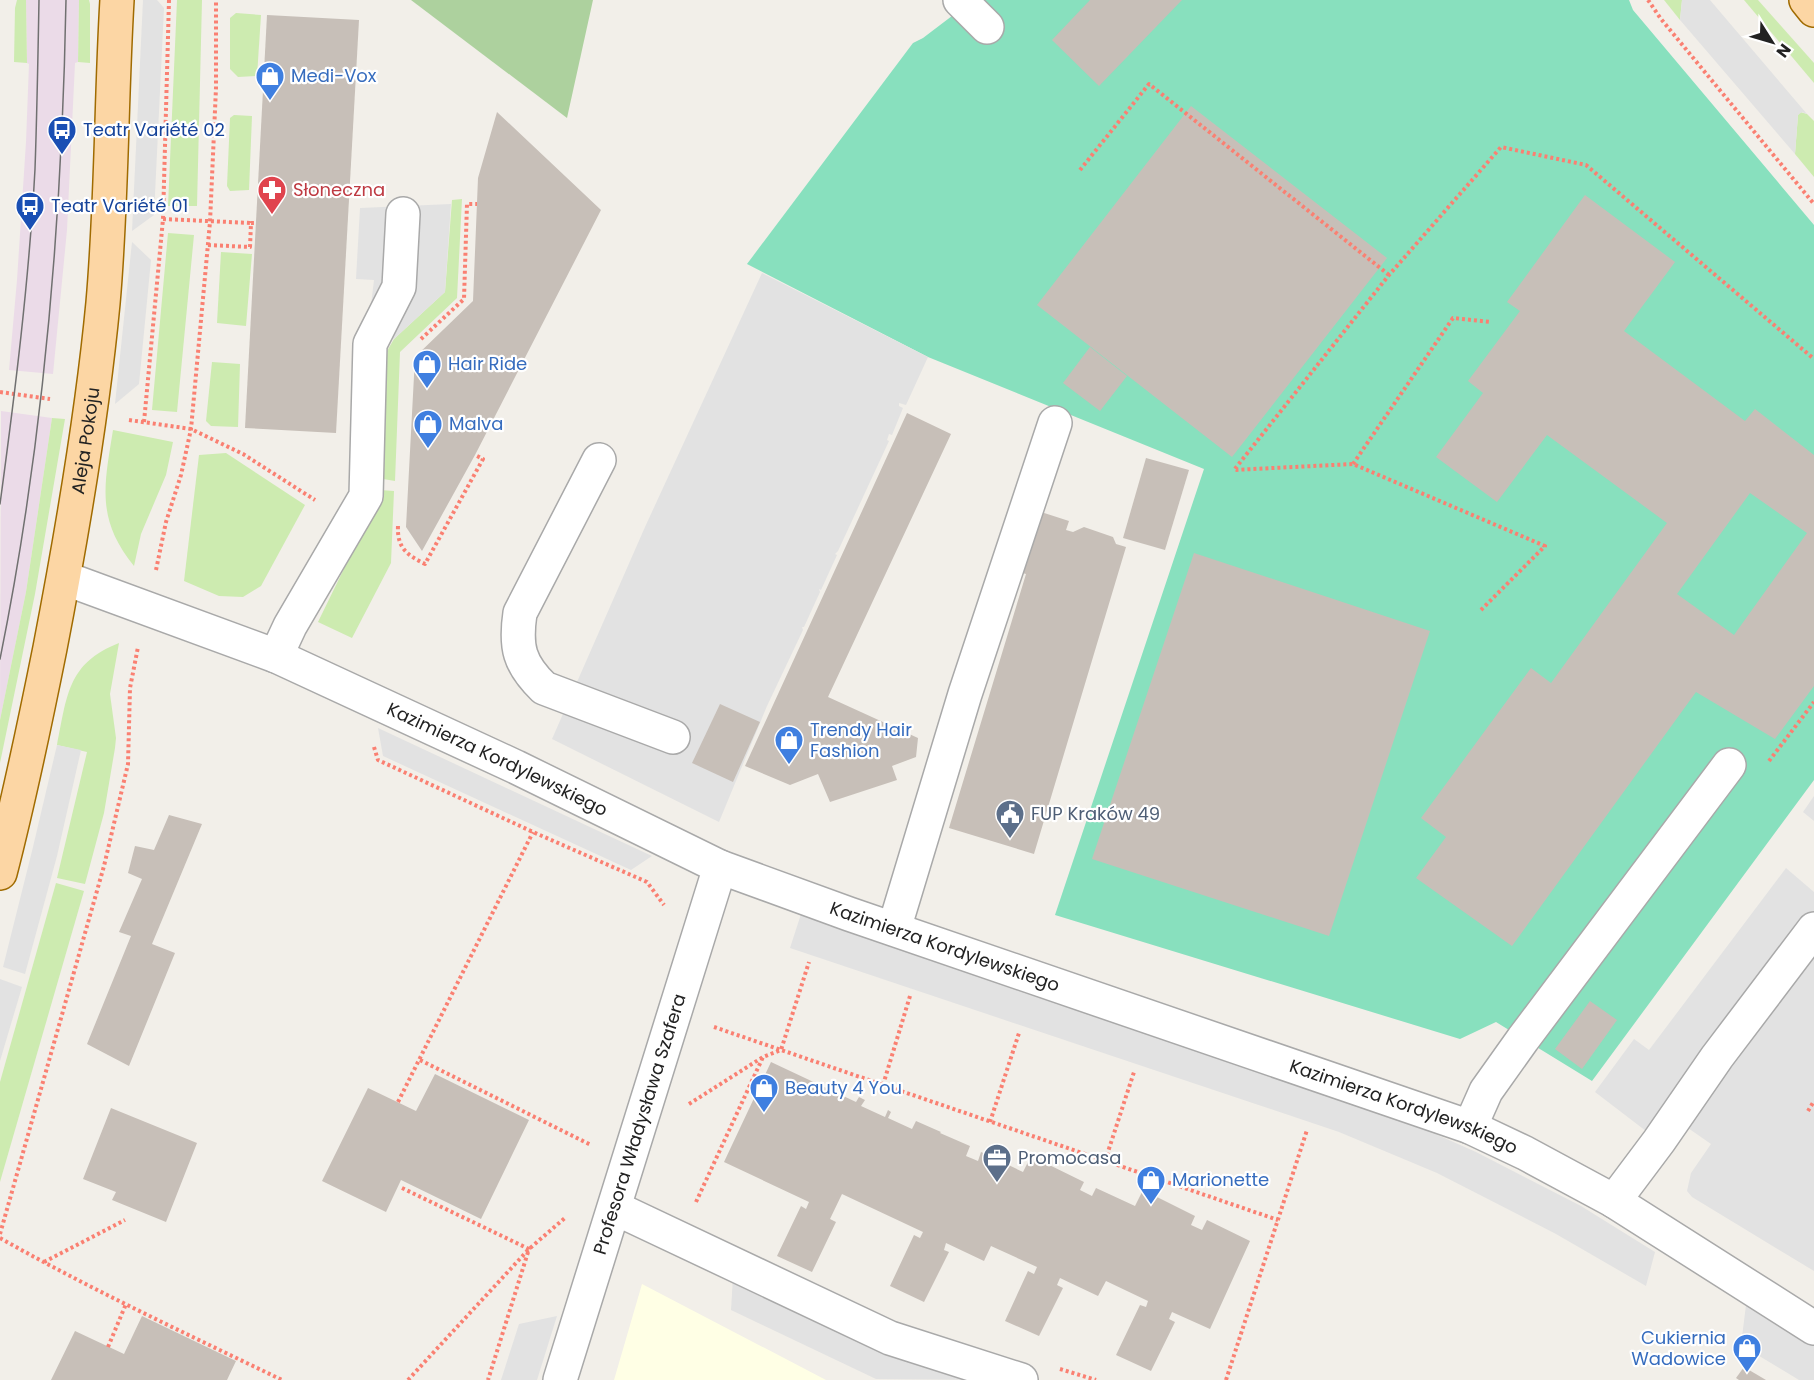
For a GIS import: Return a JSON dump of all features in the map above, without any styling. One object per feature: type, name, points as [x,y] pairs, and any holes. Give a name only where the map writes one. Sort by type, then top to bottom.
[{"type":"main road","points":[[1806,0],[1814,10]]},
{"type":"main road","name":"Aleja Pokoju","points":[[0,873],[26,768],[64,578],[91,411],[103,303],[111,173],[116,3]]},
{"type":"street","points":[[960,0],[987,27]]},
{"type":"street","points":[[276,656],[290,626],[366,496],[370,344],[399,287],[403,214]]},
{"type":"street","points":[[894,929],[965,694],[1055,423]]},
{"type":"street","points":[[599,460],[520,613],[517,634],[520,655],[528,673],[544,688],[673,737]]},
{"type":"street","name":"Kazimierza Kordylewskiego","points":[[64,578],[276,656],[358,692],[720,867],[1470,1127],[1525,1153],[1614,1201],[1814,1328]]},
{"type":"street","points":[[1470,1127],[1486,1091],[1523,1039],[1729,765]]},
{"type":"street","name":"Profesora Władysława Szafera","points":[[560,1380],[720,867]]},
{"type":"street","points":[[1614,1201],[1717,1057],[1814,929]]},
{"type":"street","points":[[615,1208],[890,1338],[1021,1380]]},
{"type":"path","points":[[144,422],[163,219],[170,0]]},
{"type":"path","points":[[156,571],[166,522],[182,475],[191,429],[210,222],[216,88],[216,0]]},
{"type":"path","points":[[1648,0],[1660,19],[1814,204]]},
{"type":"path","points":[[1080,170],[1149,84],[1389,275]]},
{"type":"path","points":[[1481,610],[1545,546],[1353,464],[1234,470],[1389,275],[1501,147],[1586,165],[1814,359]]},
{"type":"path","points":[[415,344],[464,299],[467,204],[477,204]]},
{"type":"path","points":[[163,219],[254,223],[250,247],[208,245]]},
{"type":"path","points":[[1353,464],[1453,318],[1491,322]]},
{"type":"path","points":[[0,392],[58,401]]},
{"type":"path","points":[[123,419],[191,429],[243,454],[350,522]]},
{"type":"path","points":[[399,516],[398,535],[407,555],[425,564],[483,459],[475,455]]},
{"type":"path","points":[[140,638],[130,688],[128,764],[123,787],[101,877],[0,1236],[43,1262],[282,1380]]},
{"type":"path","points":[[358,692],[378,760],[647,882],[669,912]]},
{"type":"path","points":[[1768,762],[1814,702]]},
{"type":"path","points":[[398,1102],[533,832]]},
{"type":"path","points":[[781,1050],[809,962]]},
{"type":"path","points":[[883,1085],[910,996]]},
{"type":"path","points":[[704,1024],[1278,1220]]},
{"type":"path","points":[[990,1122],[1019,1033]]},
{"type":"path","points":[[693,1211],[763,1057],[781,1050]]},
{"type":"path","points":[[420,1060],[598,1149]]},
{"type":"path","points":[[1105,1161],[1134,1072]]},
{"type":"path","points":[[1808,1111],[1814,1101]]},
{"type":"path","points":[[1226,1380],[1307,1130]]},
{"type":"path","points":[[402,1188],[529,1249]]},
{"type":"path","points":[[408,1380],[529,1249],[573,1211]]},
{"type":"path","points":[[43,1262],[125,1220]]},
{"type":"path","points":[[488,1380],[529,1249]]},
{"type":"path","points":[[108,1347],[126,1304]]},
{"type":"shaded area","points":[[26,0],[79,0],[78,62],[75,63],[67,230],[53,374],[9,370],[26,142],[29,64],[27,63]]},
{"type":"shaded area","points":[[143,0],[157,0],[164,8],[154,215],[132,231]]},
{"type":"shaded area","points":[[1682,0],[1710,0],[1807,114],[1802,112],[1798,115],[1795,154],[1680,20]]},
{"type":"shaded area","points":[[451,204],[445,292],[394,339],[368,330],[374,280],[356,279],[360,208]]},
{"type":"shaded area","points":[[132,242],[151,260],[139,384],[115,404]]},
{"type":"shaded area","points":[[762,273],[928,357],[906,405],[899,403],[899,406],[903,408],[892,435],[889,434],[887,440],[889,441],[835,554],[837,555],[821,590],[819,589],[820,592],[804,627],[802,627],[803,630],[767,706],[719,822],[552,739],[645,527]]},
{"type":"shaded area","points":[[1,411],[52,418],[26,592],[0,720]]},
{"type":"shaded area","points":[[378,728],[652,856],[631,870],[383,756]]},
{"type":"shaded area","points":[[57,745],[81,750],[57,856],[25,974],[3,967]]},
{"type":"shaded area","points":[[1814,796],[1814,821],[1803,812]]},
{"type":"shaded area","points":[[1786,868],[1814,892],[1814,1271],[1692,1197],[1687,1191],[1691,1173],[1711,1144],[1675,1119],[1659,1141],[1595,1092],[1634,1039],[1649,1050]]},
{"type":"shaded area","points":[[801,914],[1415,1125],[1476,1152],[1581,1206],[1655,1252],[1646,1286],[1556,1234],[1437,1173],[1339,1132],[790,948]]},
{"type":"shaded area","points":[[0,979],[22,987],[0,1061]]},
{"type":"shaded area","points":[[733,1277],[986,1380],[876,1379],[731,1310]]},
{"type":"shaded area","points":[[642,1284],[826,1380],[614,1380]]},
{"type":"shaded area","points":[[1746,1305],[1814,1346],[1814,1380],[1799,1380],[1741,1345]]},
{"type":"shaded area","points":[[557,1316],[537,1380],[501,1380],[519,1324]]},
{"type":"green space","points":[[17,0],[26,0],[27,63],[14,62]]},
{"type":"green space","points":[[79,0],[89,0],[90,4],[90,63],[78,62]]},
{"type":"green space","points":[[177,0],[202,0],[197,206],[168,206]]},
{"type":"green space","points":[[411,0],[593,0],[567,118]]},
{"type":"green space","points":[[973,0],[1629,0],[1633,10],[1814,225],[1814,780],[1592,1081],[1496,1022],[1460,1039],[1055,915],[1204,469],[928,357],[747,264],[913,43]]},
{"type":"green space","points":[[1664,0],[1682,0],[1680,20]]},
{"type":"green space","points":[[1744,0],[1758,0],[1814,63],[1814,83]]},
{"type":"green space","points":[[236,13],[261,15],[257,76],[238,77],[230,69],[230,18]]},
{"type":"green space","points":[[1800,112],[1807,114],[1814,121],[1814,177],[1795,154]]},
{"type":"green space","points":[[234,115],[252,116],[249,190],[230,191],[227,186],[230,118]]},
{"type":"green space","points":[[462,199],[457,298],[400,352],[395,481],[383,479],[387,351],[394,339],[445,292],[452,200]]},
{"type":"green space","points":[[168,233],[194,235],[177,412],[152,410]]},
{"type":"green space","points":[[221,252],[252,254],[246,326],[217,323]]},
{"type":"green space","points":[[212,362],[240,364],[238,427],[211,426],[206,421]]},
{"type":"green space","points":[[52,418],[65,419],[35,594],[0,763],[0,720],[26,592]]},
{"type":"green space","points":[[113,430],[173,442],[166,475],[141,534],[134,566],[113,533],[108,517],[106,485]]},
{"type":"green space","points":[[226,453],[305,505],[261,586],[243,597],[219,596],[184,581],[199,455]]},
{"type":"green space","points":[[380,490],[394,491],[391,563],[352,638],[318,622],[377,501]]},
{"type":"green space","points":[[119,643],[110,694],[116,738],[115,748],[104,813],[85,884],[57,878],[87,752],[57,745],[67,697],[79,671],[102,651]]},
{"type":"green space","points":[[56,883],[84,891],[0,1182],[0,1082]]},
{"type":"building","points":[[1090,0],[1182,0],[1099,86],[1052,40]]},
{"type":"building","points":[[267,15],[359,20],[336,433],[245,428]]},
{"type":"building","points":[[1191,106],[1387,258],[1232,457],[1037,305]]},
{"type":"building","points":[[497,112],[601,210],[475,455],[422,551],[406,527],[415,357],[473,301],[478,178]]},
{"type":"building","points":[[1585,195],[1675,262],[1624,331],[1745,421],[1755,409],[1814,455],[1814,686],[1775,739],[1696,692],[1512,946],[1416,878],[1446,837],[1421,818],[1531,668],[1551,683],[1667,523],[1547,435],[1497,502],[1436,457],[1483,393],[1468,381],[1520,311],[1507,302]],"holes":[[[1750,493],[1807,533],[1734,635],[1677,594]]]},
{"type":"building","points":[[1090,347],[1127,376],[1100,411],[1063,383]]},
{"type":"building","points":[[907,413],[951,434],[828,697],[918,738],[916,757],[892,766],[897,780],[830,802],[818,774],[790,785],[745,766]]},
{"type":"building","points":[[1146,458],[1189,470],[1165,550],[1123,538]]},
{"type":"building","points":[[1038,511],[1069,521],[1066,530],[1073,532],[1084,527],[1113,537],[1116,544],[1126,547],[1034,854],[949,828],[1026,574],[1018,572]]},
{"type":"building","points":[[1194,553],[1430,631],[1329,936],[1092,859]]},
{"type":"building","points":[[720,704],[760,722],[733,782],[692,763]]},
{"type":"building","points":[[169,815],[202,824],[152,944],[175,953],[129,1066],[87,1044],[131,936],[119,932],[142,879],[128,873],[135,846],[154,850]]},
{"type":"building","points":[[1590,1001],[1617,1020],[1582,1069],[1555,1049]]},
{"type":"building","points":[[771,1062],[856,1102],[859,1097],[865,1100],[861,1106],[885,1117],[888,1110],[891,1112],[888,1118],[912,1129],[916,1121],[941,1132],[970,1146],[966,1156],[978,1161],[981,1152],[1023,1172],[1031,1156],[1084,1182],[1080,1190],[1092,1196],[1096,1188],[1135,1206],[1143,1190],[1195,1216],[1191,1225],[1202,1230],[1207,1220],[1250,1241],[1210,1329],[1172,1312],[1169,1319],[1175,1322],[1151,1371],[1116,1355],[1140,1305],[1146,1307],[1148,1301],[1106,1281],[1098,1296],[1060,1278],[1057,1285],[1063,1288],[1039,1336],[1005,1321],[1028,1271],[1034,1274],[1037,1267],[991,1246],[984,1261],[946,1243],[944,1250],[949,1252],[924,1302],[890,1286],[914,1235],[920,1238],[923,1232],[842,1194],[830,1219],[836,1222],[812,1272],[777,1256],[801,1206],[806,1209],[809,1202],[724,1162]]},
{"type":"building","points":[[435,1074],[529,1120],[481,1219],[401,1180],[386,1212],[322,1181],[368,1088],[416,1111]]},
{"type":"building","points":[[111,1108],[197,1143],[166,1222],[112,1200],[116,1192],[83,1179]]},
{"type":"building","points":[[142,1316],[236,1361],[227,1380],[51,1380],[75,1331],[124,1354]]},
{"type":"building","name":"Cukiernia Wadowice","points":[[1744,1367],[1766,1380],[1739,1380],[1736,1378]]},
{"type":"tram line","points":[[0,504],[29,253],[36,148],[39,0]]},
{"type":"tram line","points":[[0,659],[28,496],[48,331],[60,166],[66,0]]},
{"type":"place","name":"Medi-Vox","points":[[270,102]]},
{"type":"place","name":"Teatr Variété 02","points":[[62,156]]},
{"type":"place","name":"Słoneczna","points":[[272,216]]},
{"type":"place","name":"Teatr Variété 01","points":[[30,232]]},
{"type":"place","name":"Hair Ride","points":[[427,390]]},
{"type":"place","name":"Malva","points":[[428,450]]},
{"type":"place","name":"Trendy Hair Fashion","points":[[789,766]]},
{"type":"place","name":"FUP Kraków 49","points":[[1010,840]]},
{"type":"place","name":"Beauty 4 You","points":[[764,1114]]},
{"type":"place","name":"Promocasa","points":[[997,1184]]},
{"type":"place","name":"Marionette","points":[[1151,1206]]},
{"type":"place","name":"Cukiernia Wadowice","points":[[1747,1374]]}]
